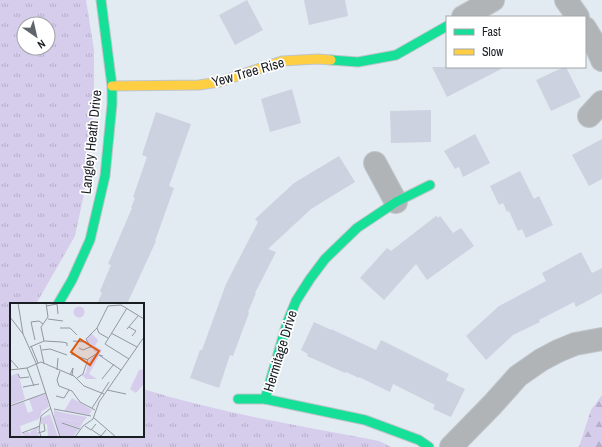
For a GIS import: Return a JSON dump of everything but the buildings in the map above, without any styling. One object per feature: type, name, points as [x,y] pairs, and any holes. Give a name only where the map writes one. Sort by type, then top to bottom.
[{"type":"street","name":"Langley Heath Drive","points":[[59,303],[72,280],[90,240],[104,176],[112,104],[112,86],[101,0]]},
{"type":"street","points":[[465,16],[493,0]]},
{"type":"street","points":[[566,0],[577,16]]},
{"type":"street","name":"Yew Tree Rise","points":[[112,86],[198,85],[219,82],[282,61],[318,59],[358,62],[396,55],[446,27]]},
{"type":"street","points":[[586,30],[596,46],[602,60]]},
{"type":"street","points":[[374,163],[396,202]]},
{"type":"street","name":"Hermitage Drive","points":[[265,399],[287,323],[296,301],[325,259],[357,228],[396,202],[430,185]]},
{"type":"street","points":[[451,447],[492,406],[518,376],[541,360],[558,351],[575,344],[602,339]]},
{"type":"street","name":"Hermitage Drive","points":[[238,399],[265,399],[365,420],[419,440],[429,447]]},
{"type":"green space","points":[[0,0],[86,0],[94,50],[94,104],[88,175],[75,236],[37,303],[10,303],[10,437],[144,437],[144,389],[172,398],[231,412],[379,441],[391,447],[0,447]]},
{"type":"green space","points":[[602,395],[602,447],[579,447],[591,410]]},
{"type":"traffic: fast","points":[[59,303],[72,280],[90,240],[105,176],[112,104],[112,86],[101,0]]},
{"type":"traffic: fast","points":[[331,60],[358,62],[396,55],[446,27]]},
{"type":"traffic: fast","points":[[265,399],[287,323],[296,301],[325,259],[357,228],[396,202],[430,185]]},
{"type":"traffic: fast","points":[[238,399],[265,399],[365,420],[419,440],[429,447]]},
{"type":"traffic: slow","points":[[112,86],[199,85],[219,82],[282,61],[318,59],[331,60]]}]
